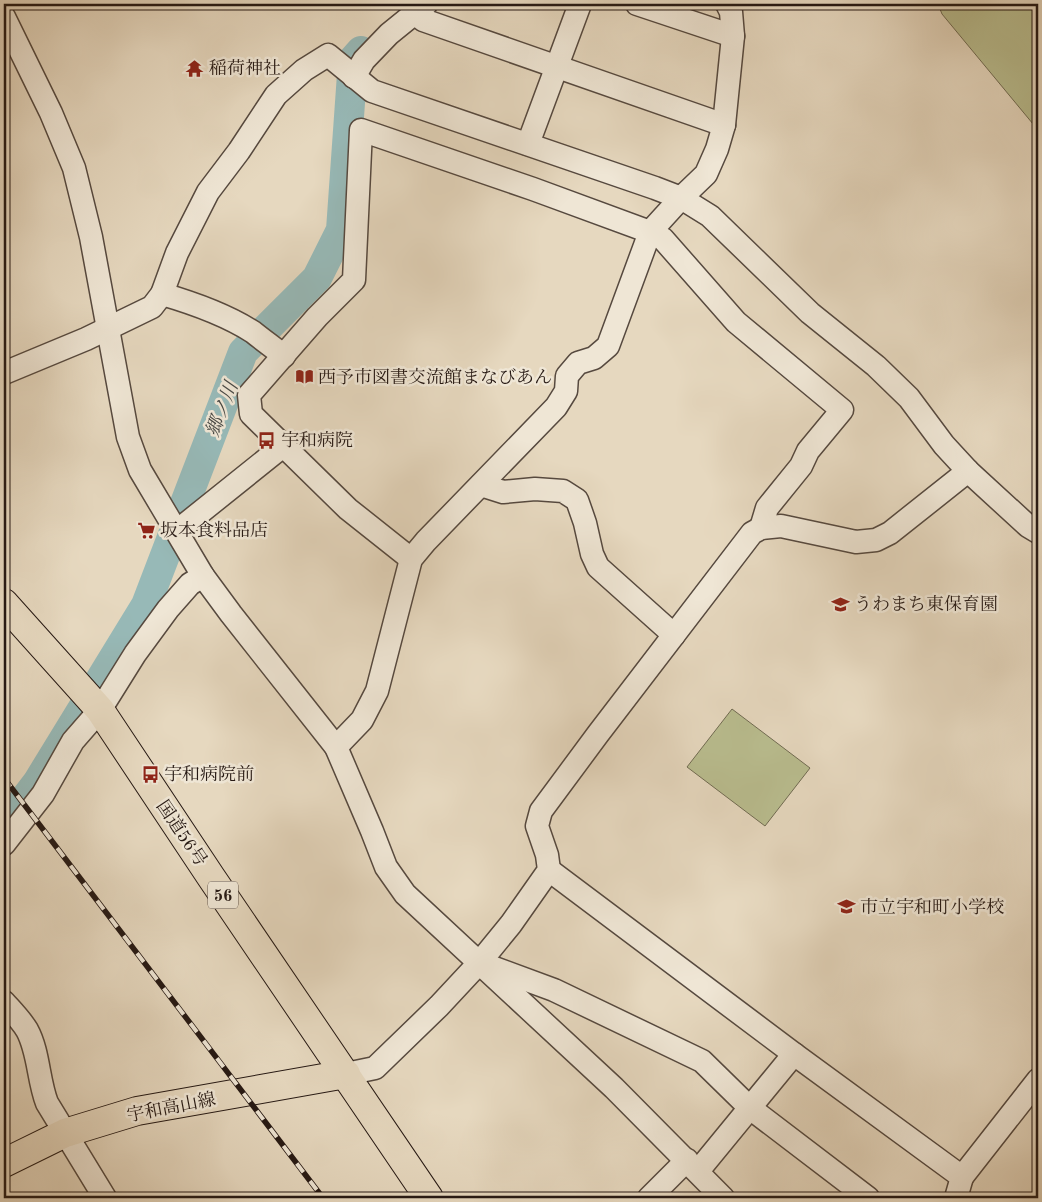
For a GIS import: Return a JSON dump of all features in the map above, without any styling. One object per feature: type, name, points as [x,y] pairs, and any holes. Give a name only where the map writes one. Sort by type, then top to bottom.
[{"type":"main road","name":"国道56号","points":[[4,603],[100,710],[429,1198]]},
{"type":"main road","name":"宇和高山線","points":[[4,1163],[65,1133],[137,1111],[346,1074]]},
{"type":"street","points":[[528,144],[580,4]]},
{"type":"street","points":[[637,4],[733,36]]},
{"type":"street","points":[[336,747],[362,720],[377,691],[411,559],[426,541],[556,407],[566,391],[568,376],[578,363],[594,358],[608,346],[650,232],[706,174],[717,149],[724,125],[733,36],[731,12],[727,4]]},
{"type":"street","points":[[354,77],[364,60],[389,34],[421,8],[423,20],[724,125]]},
{"type":"street","points":[[4,17],[51,113],[74,168],[90,236],[128,437],[140,470],[204,576],[231,614],[336,747],[386,867],[405,894],[614,1088],[723,1198]]},
{"type":"street","points":[[4,373],[86,339],[152,307],[162,294],[177,254],[208,192],[276,95],[304,70],[328,55],[372,91],[681,198],[710,216],[810,313],[882,372],[909,398],[944,445],[968,471],[1028,526],[1038,532]]},
{"type":"street","points":[[411,559],[348,509],[251,414],[249,395],[316,317],[354,280],[361,130],[534,189],[650,232],[664,239],[736,322],[842,410],[808,451],[801,466],[767,508],[761,528]]},
{"type":"street","points":[[162,294],[192,303],[224,317],[252,332],[284,356]]},
{"type":"street","points":[[177,531],[283,446]]},
{"type":"street","points":[[346,1074],[375,1068],[439,1006],[480,962],[511,924],[549,870],[547,854],[537,826],[541,811],[752,534],[761,528],[781,526],[856,542],[876,540],[890,534],[968,471]]},
{"type":"street","points":[[481,485],[503,492],[535,489],[564,491],[577,500],[585,523],[592,554],[598,567],[674,635]]},
{"type":"street","points":[[4,844],[43,794],[73,741],[100,710],[135,654],[168,609],[190,584],[204,576]]},
{"type":"street","points":[[549,870],[794,1054],[959,1188],[1038,1080]]},
{"type":"street","points":[[480,962],[554,990],[702,1061],[750,1108],[868,1198]]},
{"type":"street","points":[[4,1002],[27,1031],[34,1049],[42,1090],[47,1103],[105,1198]]},
{"type":"street","points":[[649,1198],[692,1166],[750,1108],[794,1054]]},
{"type":"green space","points":[[938,4],[1038,4],[1038,130],[942,14]]},
{"type":"green space","points":[[732,709],[810,768],[765,826],[687,767]]},
{"type":"waterway","name":"郷ノ川","points":[[4,826],[37,783],[146,605],[243,352],[317,278],[341,230],[353,60],[361,51]]},
{"type":"railway","points":[[4,778],[323,1198]]},
{"type":"place","name":"稲荷神社","points":[[195,68]]},
{"type":"place","name":"西予市図書交流館まなびあん","points":[[304,377]]},
{"type":"place","name":"宇和病院","points":[[267,440]]},
{"type":"place","name":"坂本食料品店","points":[[146,530]]},
{"type":"place","name":"うわまち東保育園","points":[[840,604]]},
{"type":"place","name":"宇和病院前","points":[[150,774]]},
{"type":"place","name":"市立宇和町小学校","points":[[846,907]]}]
